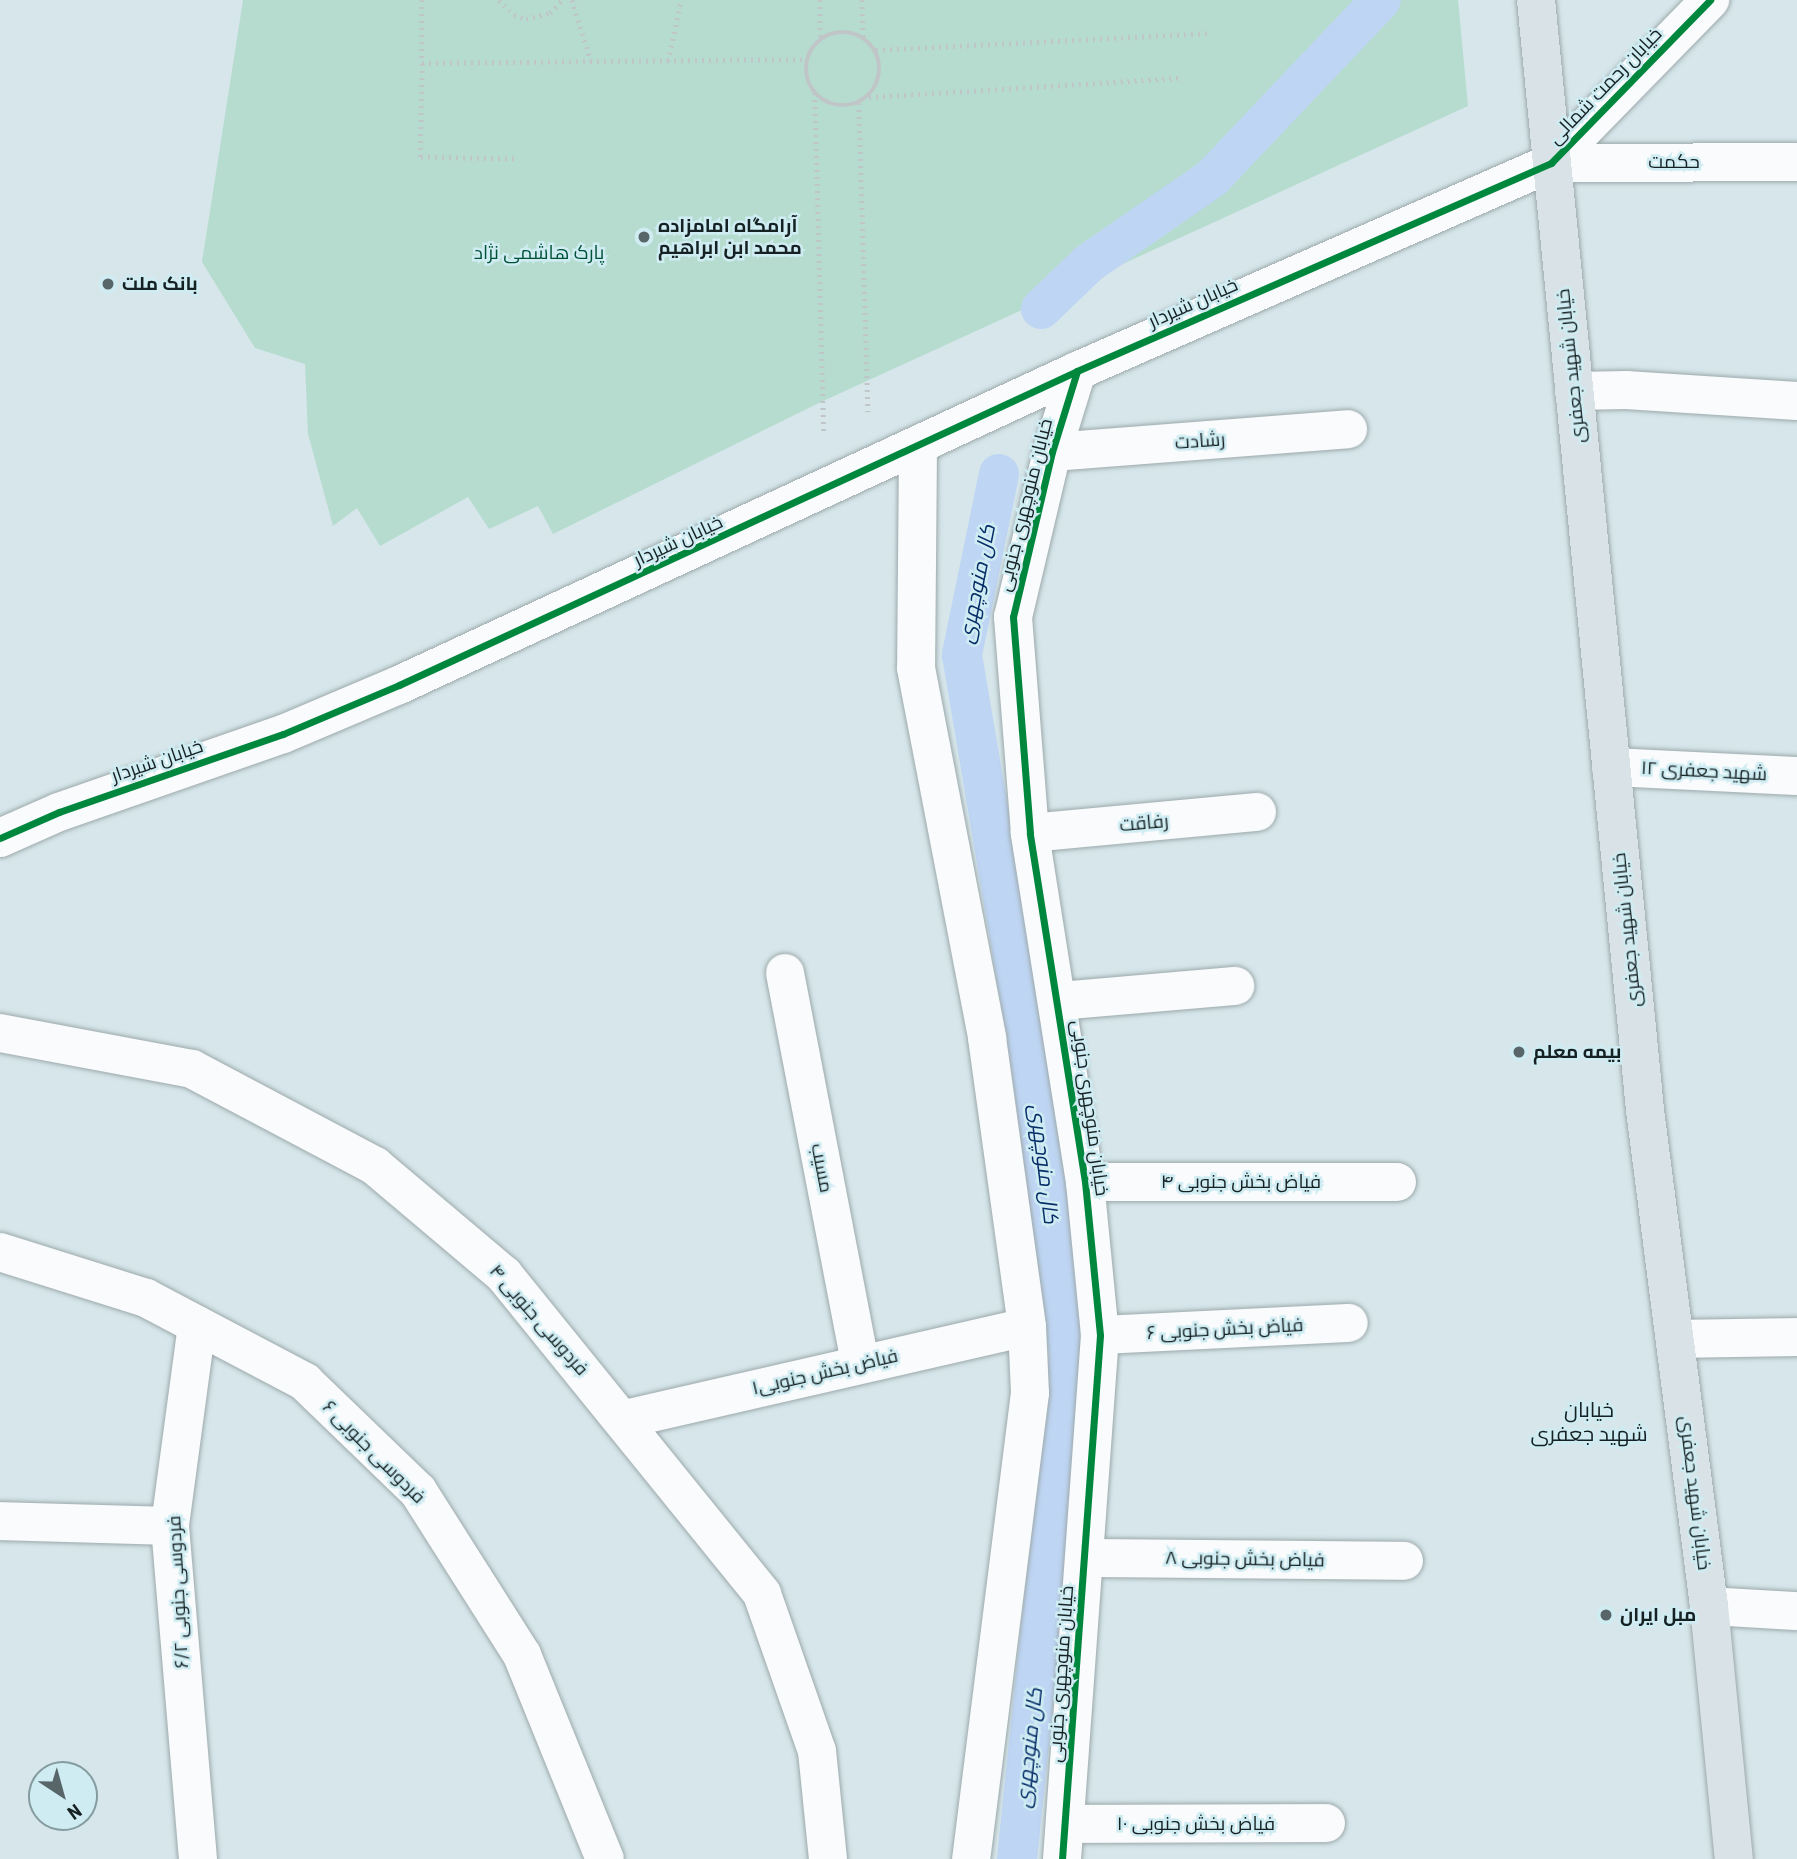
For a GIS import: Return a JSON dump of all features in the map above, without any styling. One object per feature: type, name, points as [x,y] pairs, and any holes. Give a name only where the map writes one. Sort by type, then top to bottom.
[{"type":"main road","name":"خیابان شهید جعفری","points":[[1536,0],[1645,1110],[1709,1606],[1734,1859]]},
{"type":"street","name":"خیابان رحمت شمالی","points":[[1551,163],[1710,0]]},
{"type":"street","name":"حکمت","points":[[1551,163],[1797,162]]},
{"type":"street","name":"خیابان شیردار","points":[[0,838],[58,811],[283,734],[399,685],[918,448],[1077,371],[1551,163]]},
{"type":"street","name":"خیابان منوچهری جنوبی","points":[[1064,1842],[1100,1335],[1085,1182],[1059,1001],[1030,833],[1013,617],[1052,452],[1077,371]]},
{"type":"street","points":[[1574,391],[1626,390],[1797,401]]},
{"type":"street","name":"رشادت","points":[[1052,452],[1348,429]]},
{"type":"street","points":[[918,448],[916,668],[987,1038],[1027,1327],[1030,1393],[971,1859]]},
{"type":"street","name":"شهید جعفری ۱۲","points":[[1611,766],[1797,776]]},
{"type":"street","name":"رفاقت","points":[[1030,833],[1257,812]]},
{"type":"street","name":"مسیب","points":[[785,973],[860,1363]]},
{"type":"street","points":[[1059,1001],[1235,986]]},
{"type":"street","name":"فردوسی جنوبی ۴","points":[[0,1033],[192,1069],[375,1166],[504,1275],[625,1419],[762,1594],[817,1751],[828,1859]]},
{"type":"street","name":"فیاض بخش جنوبی ۴","points":[[1085,1182],[1397,1182]]},
{"type":"street","name":"فردوسی جنوبی ۶","points":[[0,1252],[146,1298],[305,1382],[418,1491],[522,1655],[605,1859]]},
{"type":"street","name":"فیاض بخش جنوبی ۶","points":[[1100,1335],[1349,1323]]},
{"type":"street","name":"فردوسی جنوبی ۶/۲","points":[[197,1325],[170,1526],[198,1859]]},
{"type":"street","name":"فیاض بخش جنوبی۱","points":[[625,1419],[860,1363],[1027,1327]]},
{"type":"street","points":[[1675,1339],[1797,1337]]},
{"type":"street","points":[[0,1521],[170,1526]]},
{"type":"street","name":"فیاض بخش جنوبی ۸","points":[[1086,1558],[1404,1561]]},
{"type":"street","points":[[1709,1606],[1797,1611]]},
{"type":"street","name":"فیاض بخش جنوبی ۱۰","points":[[1064,1842],[1326,1823]]},
{"type":"path","points":[[422,0],[420,157],[514,159]]},
{"type":"path","points":[[499,0],[514,15],[526,19],[550,13],[562,0]]},
{"type":"path","points":[[572,0],[591,61]]},
{"type":"path","points":[[668,61],[681,0]]},
{"type":"path","points":[[820,0],[821,39],[807,59],[808,83],[815,93],[835,106],[859,103],[869,97],[1178,78]]},
{"type":"path","points":[[862,0],[863,38]]},
{"type":"path","points":[[821,39],[844,32],[863,38],[876,50],[881,75],[869,97]]},
{"type":"path","points":[[876,50],[1211,33]]},
{"type":"path","points":[[422,62],[807,59]]},
{"type":"path","points":[[815,93],[824,433]]},
{"type":"path","points":[[859,103],[868,412]]},
{"type":"green space","name":"پارک هاشمی نژاد","points":[[243,0],[1458,0],[1468,106],[821,402],[553,534],[538,506],[489,529],[468,497],[380,546],[357,508],[333,526],[308,434],[305,364],[255,348],[202,262]]},
{"type":"waterway","points":[[1041,309],[1089,263],[1212,178],[1381,0]]},
{"type":"waterway","name":"کال منوچهری","points":[[999,474],[962,655],[1030,1058],[1069,1355],[1017,1859]]},
{"type":"cycle path","points":[[0,838],[59,812],[283,734],[399,685],[1077,371],[1551,163],[1710,0]]},
{"type":"cycle path","points":[[1062,1859],[1100,1335],[1085,1182],[1030,833],[1013,617],[1052,452],[1077,371]]},
{"type":"place","name":"آرامگاه امامزاده محمد ابن ابراهیم","points":[[644,237]]},
{"type":"place","name":"بانک ملت","points":[[108,284]]},
{"type":"place","name":"بیمه معلم","points":[[1519,1052]]},
{"type":"place","name":"مبل ایران","points":[[1606,1615]]},
{"type":"district","name":"خیابان شهید جعفری","points":[[1589,1422]]}]
